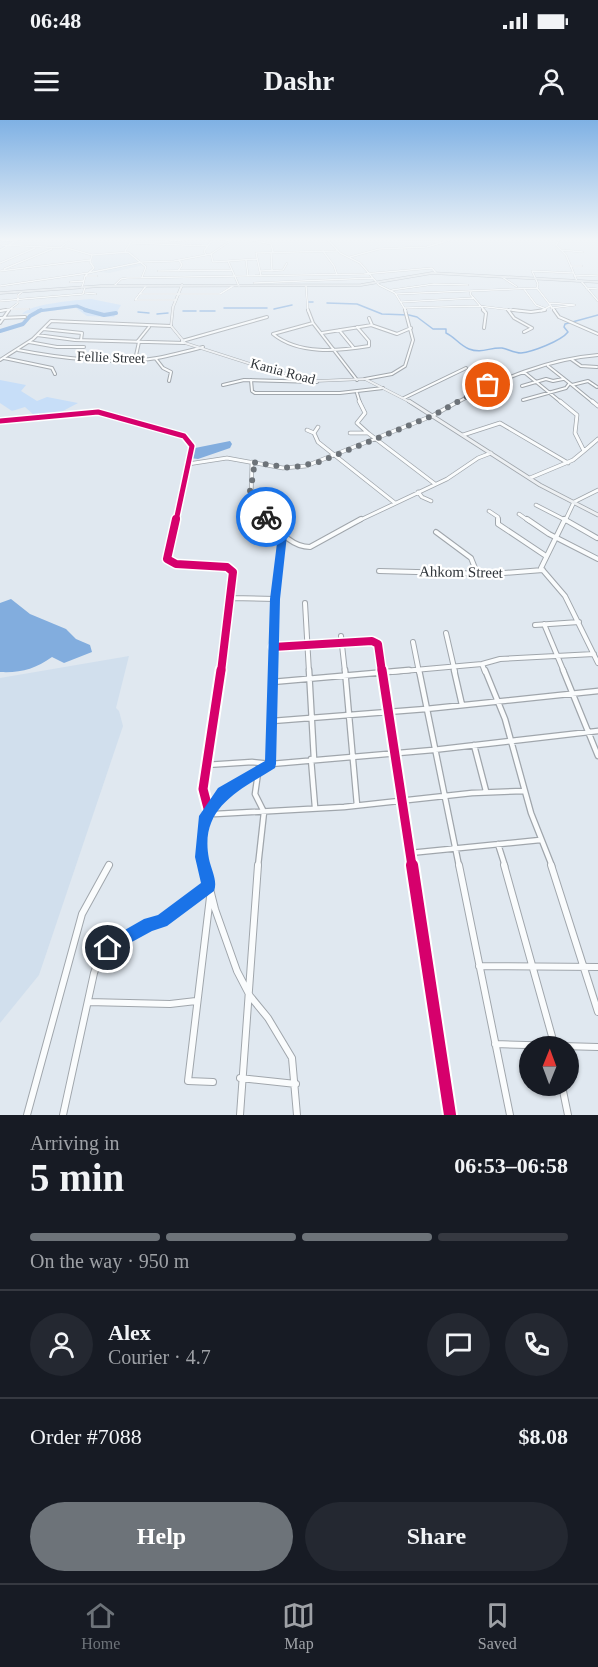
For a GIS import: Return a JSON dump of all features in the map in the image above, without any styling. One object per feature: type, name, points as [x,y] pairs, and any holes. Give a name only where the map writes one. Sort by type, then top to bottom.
[{"type":"main road","points":[[216,286],[229,285]]},
{"type":"main road","points":[[37,291],[76,287],[236,285]]},
{"type":"main road","points":[[300,285],[347,285]]},
{"type":"main road","points":[[130,286],[158,286]]},
{"type":"main road","points":[[182,286],[171,312],[171,326],[184,342]]},
{"type":"main road","points":[[0,294],[83,287]]},
{"type":"main road","name":"Kania Road","points":[[184,342],[263,368],[318,381],[365,379]]},
{"type":"main road","points":[[365,379],[404,398],[574,505],[598,515]]},
{"type":"street","points":[[365,379],[391,374],[405,366],[412,350],[411,328],[407,315],[396,294],[383,285]]},
{"type":"street","points":[[391,290],[421,285]]},
{"type":"street","points":[[516,285],[519,288]]},
{"type":"street","points":[[583,285],[598,301]]},
{"type":"street","points":[[146,286],[135,300],[176,300]]},
{"type":"street","points":[[139,294],[220,294],[233,286]]},
{"type":"street","points":[[309,286],[307,308],[313,323],[357,380]]},
{"type":"street","points":[[83,287],[85,293]]},
{"type":"street","points":[[523,288],[536,305],[554,312]]},
{"type":"street","points":[[396,294],[537,288],[554,312],[569,323],[597,333]]},
{"type":"street","points":[[585,288],[598,289]]},
{"type":"street","points":[[474,291],[470,294],[487,314],[484,328]]},
{"type":"street","points":[[0,323],[19,299],[18,295],[21,292]]},
{"type":"street","points":[[0,301],[96,294]]},
{"type":"street","points":[[400,302],[474,298]]},
{"type":"street","points":[[403,308],[480,305],[529,312],[547,310],[550,306]]},
{"type":"street","points":[[575,305],[573,307],[550,306],[575,305]]},
{"type":"street","points":[[497,308],[532,328],[524,332]]},
{"type":"street","points":[[0,311],[29,309]]},
{"type":"street","points":[[507,309],[508,313]]},
{"type":"street","points":[[0,318],[25,317]]},
{"type":"street","points":[[37,335],[81,340],[178,343],[267,317]]},
{"type":"street","points":[[369,318],[372,323],[370,325]]},
{"type":"street","points":[[1,358],[29,342],[50,321],[149,327],[171,326]]},
{"type":"street","points":[[313,323],[273,334],[291,346],[335,349],[370,345],[357,327]]},
{"type":"street","points":[[322,333],[370,325],[397,334],[411,328]]},
{"type":"street","points":[[135,360],[138,342],[149,327]]},
{"type":"street","points":[[42,329],[82,333],[81,340]]},
{"type":"street","points":[[339,330],[353,347]]},
{"type":"street","points":[[29,342],[57,347],[84,347]]},
{"type":"street","name":"Fellie Street","points":[[18,350],[44,355],[135,360],[156,358],[203,347]]},
{"type":"street","points":[[188,464],[206,463],[222,458],[296,468],[336,456],[432,416],[493,382],[570,358],[598,355]]},
{"type":"street","points":[[1,358],[52,368],[55,374]]},
{"type":"street","points":[[156,358],[163,368],[171,372],[169,381]]},
{"type":"street","points":[[570,358],[581,366],[597,367]]},
{"type":"street","points":[[547,366],[598,406]]},
{"type":"street","points":[[404,398],[466,368]]},
{"type":"street","points":[[524,372],[578,417],[574,421],[574,434],[584,451]]},
{"type":"street","points":[[522,386],[546,379],[553,381],[564,379]]},
{"type":"street","points":[[223,385],[250,380],[318,381]]},
{"type":"street","points":[[250,380],[252,391],[255,393],[357,393],[382,388]]},
{"type":"street","points":[[523,399],[587,381],[597,387]]},
{"type":"street","points":[[357,393],[365,413],[357,423],[368,434],[435,484]]},
{"type":"street","points":[[0,421],[92,413],[108,415],[188,438],[192,446],[167,559],[176,564],[232,569],[219,700],[206,765],[203,795],[209,812]]},
{"type":"street","points":[[463,435],[500,423],[568,463]]},
{"type":"street","points":[[314,433],[318,427]]},
{"type":"street","points":[[307,430],[314,433],[318,442],[395,503]]},
{"type":"street","points":[[350,433],[368,434]]},
{"type":"street","points":[[530,478],[568,463],[598,439]]},
{"type":"street","points":[[252,462],[254,471],[250,498],[282,535],[306,548],[344,527],[435,484],[490,453]]},
{"type":"street","points":[[598,490],[574,505],[564,519],[557,538],[541,564],[543,570],[556,583],[579,622],[598,663]]},
{"type":"street","points":[[418,492],[422,497],[431,501]]},
{"type":"street","points":[[536,504],[597,538]]},
{"type":"street","points":[[489,511],[498,517],[498,524],[546,555]]},
{"type":"street","points":[[519,514],[557,538],[598,559]]},
{"type":"street","points":[[436,532],[471,558],[477,573]]},
{"type":"street","points":[[270,764],[275,599],[282,535]]},
{"type":"street","points":[[282,541],[293,541]]},
{"type":"street","name":"Ahkom Street","points":[[379,571],[477,573],[543,570]]},
{"type":"street","points":[[230,598],[275,599]]},
{"type":"street","points":[[305,603],[311,680],[315,807]]},
{"type":"street","points":[[535,625],[579,622]]},
{"type":"street","points":[[544,624],[598,756]]},
{"type":"street","points":[[446,633],[462,705]]},
{"type":"street","points":[[341,636],[348,677],[351,756],[357,805]]},
{"type":"street","points":[[273,647],[376,642],[450,1115]]},
{"type":"street","points":[[413,642],[433,750],[510,1115]]},
{"type":"street","points":[[272,682],[418,671],[482,664],[500,659],[594,654]]},
{"type":"street","points":[[482,664],[499,701],[519,762],[524,791],[540,840],[548,855],[598,1012]]},
{"type":"street","points":[[272,721],[426,709],[598,691]]},
{"type":"street","points":[[206,765],[252,762],[270,764],[433,750],[598,731]]},
{"type":"street","points":[[474,745],[486,791]]},
{"type":"street","points":[[270,764],[223,793],[203,821],[201,849],[204,874],[228,950],[249,996],[282,1040],[292,1058],[297,1115]]},
{"type":"street","points":[[240,1115],[240,1078],[249,996],[258,857],[264,812],[255,800],[254,784],[259,771]]},
{"type":"street","points":[[209,812],[215,814],[264,812],[486,791],[524,791]]},
{"type":"street","points":[[410,853],[540,840]]},
{"type":"street","points":[[498,844],[551,1036]]},
{"type":"street","points":[[27,1115],[82,914],[109,865]]},
{"type":"street","points":[[210,890],[188,1081],[213,1082]]},
{"type":"street","points":[[63,1115],[97,965],[108,948],[149,924],[162,921],[210,890]]},
{"type":"street","points":[[479,966],[598,967]]},
{"type":"street","points":[[88,1002],[170,1004],[196,1001]]},
{"type":"street","points":[[495,1044],[519,1045]]},
{"type":"street","points":[[579,1047],[598,1047]]},
{"type":"street","points":[[240,1078],[296,1084]]},
{"type":"street","points":[[564,1096],[568,1115]]},
{"type":"shaded area","points":[[91,299],[121,305],[114,317],[87,316],[76,308],[22,314],[43,305]]},
{"type":"shaded area","points":[[0,380],[26,385],[21,391],[37,401],[47,397],[78,403],[61,412],[34,415],[25,407],[12,411],[0,403]]},
{"type":"shaded area","points":[[129,656],[116,708],[123,726],[39,975],[0,1023],[0,678]]},
{"type":"water","points":[[230,441],[232,444],[230,448],[198,459],[190,458],[195,448]]},
{"type":"water","points":[[11,599],[30,614],[66,629],[76,639],[90,645],[92,652],[64,663],[52,657],[28,669],[0,672],[0,603]]},
{"type":"waterway","points":[[327,303],[357,304],[382,314],[417,317],[433,329],[446,329],[446,333],[474,350],[502,348],[521,353],[559,339],[568,332],[564,327],[565,324],[598,315]]},
{"type":"waterway","points":[[274,309],[292,305]]},
{"type":"waterway","points":[[40,311],[77,306],[89,311]]},
{"type":"waterway","points":[[224,308],[267,308]]},
{"type":"waterway","points":[[85,310],[104,315],[116,313]]},
{"type":"waterway","points":[[0,331],[23,324],[30,316],[40,311]]},
{"type":"waterway","points":[[183,311],[196,311]]},
{"type":"waterway","points":[[200,311],[215,311]]},
{"type":"waterway","points":[[138,312],[149,313]]},
{"type":"waterway","points":[[157,314],[168,313]]},
{"type":"cycle path","points":[[0,421],[98,412],[184,436],[192,446],[167,559],[176,564],[227,567],[233,572],[218,700],[203,789],[209,812]]},
{"type":"cycle path","points":[[273,647],[372,641],[378,644],[450,1115]]},
{"type":"way so far","points":[[266,517],[249,496],[254,471],[252,462],[290,468],[319,462],[432,416],[488,385]]},
{"type":"route","points":[[108,948],[149,924],[162,921],[209,886],[201,857],[203,821],[223,793],[270,764],[275,599],[282,535],[266,517]]}]
